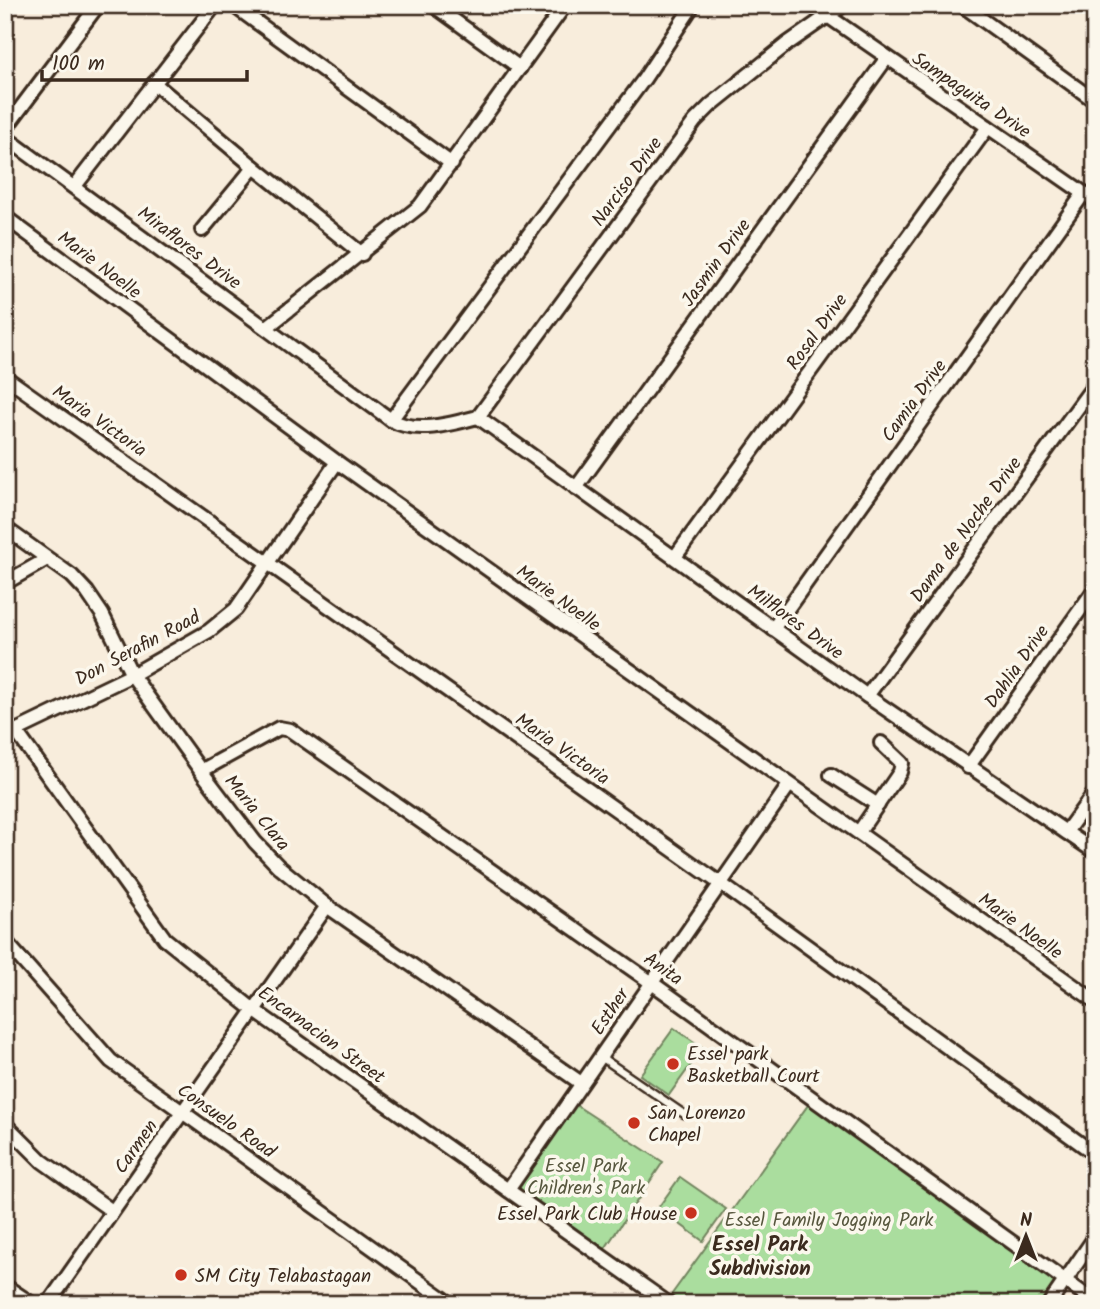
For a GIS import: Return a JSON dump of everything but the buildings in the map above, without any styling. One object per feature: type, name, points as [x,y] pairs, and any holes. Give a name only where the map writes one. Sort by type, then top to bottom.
[{"type":"street","points":[[5,129],[98,5]]},
{"type":"street","points":[[75,186],[215,5]]},
{"type":"street","points":[[233,5],[452,164]]},
{"type":"street","points":[[433,5],[520,68]]},
{"type":"street","points":[[266,328],[420,206],[565,5]]},
{"type":"street","points":[[478,418],[415,426],[405,426],[391,419],[644,79],[693,5]]},
{"type":"street","name":"Sampaguita Drive","points":[[812,5],[886,59],[1089,197]]},
{"type":"street","name":"Narciso Drive","points":[[478,418],[695,121],[787,44],[843,5]]},
{"type":"street","points":[[962,5],[1095,101]]},
{"type":"street","name":"Jasmin Drive","points":[[576,488],[886,59]]},
{"type":"street","points":[[154,83],[362,254]]},
{"type":"street","name":"Rosal Drive","points":[[675,557],[988,127]]},
{"type":"street","name":"Miraflores Drive","points":[[5,137],[391,419]]},
{"type":"street","points":[[202,230],[254,167]]},
{"type":"street","name":"Camia Drive","points":[[773,629],[1089,197]]},
{"type":"street","name":"Marie Noelle","points":[[5,216],[337,462],[1095,1001]]},
{"type":"street","name":"Maria Victoria","points":[[5,377],[721,884],[1095,1154]]},
{"type":"street","name":"Dama de Noche Drive","points":[[867,696],[1095,384]]},
{"type":"street","name":"Milflores Drive","points":[[478,418],[867,696],[1095,852]]},
{"type":"street","name":"Don Serafin Road","points":[[10,733],[132,675],[218,624],[236,609],[337,462]]},
{"type":"street","name":"Maria Clara","points":[[5,528],[72,576],[87,592],[102,614],[132,675],[255,842],[278,866],[327,906],[582,1083]]},
{"type":"street","points":[[5,583],[47,559]]},
{"type":"street","name":"Dahlia Drive","points":[[968,766],[1095,589]]},
{"type":"street","name":"Anita","points":[[201,771],[279,728],[290,730],[652,983],[1095,1302]]},
{"type":"street","name":"Encarnacion Street","points":[[10,733],[165,939],[255,1011],[669,1304]]},
{"type":"street","points":[[859,832],[900,772],[902,763],[881,743]]},
{"type":"street","points":[[831,775],[878,805]]},
{"type":"street","name":"Esther","points":[[508,1190],[789,785]]},
{"type":"street","points":[[1066,832],[1095,792]]},
{"type":"street","name":"Carmen","points":[[48,1304],[327,906]]},
{"type":"street","name":"Consuelo Road","points":[[5,941],[111,1061],[451,1304]]},
{"type":"street","points":[[5,1124],[42,1161],[112,1211]]},
{"type":"street","points":[[1049,1304],[1095,1237]]},
{"type":"street","points":[[5,1286],[32,1304]]},
{"type":"lane","points":[[601,1057],[684,1114]]},
{"type":"green space","points":[[674,1028],[703,1048],[669,1095],[640,1075]]},
{"type":"green space","name":"Essel Family Jogging Park","points":[[811,1101],[1060,1281],[1044,1304],[676,1304],[669,1298]]},
{"type":"green space","name":"Essel Park Children's Park","points":[[571,1102],[663,1162],[602,1253],[511,1189]]},
{"type":"green space","points":[[680,1177],[726,1209],[703,1241],[658,1208]]},
{"type":"place","name":"Essel park Basketball Court","points":[[673,1064]]},
{"type":"place","name":"San Lorenzo Chapel","points":[[634,1123]]},
{"type":"place","name":"Essel Park Club House","points":[[691,1213]]},
{"type":"place","name":"SM City Telabastagan","points":[[181,1275]]},
{"type":"district","name":"Essel Park Subdivision","points":[[760,1256]]}]
